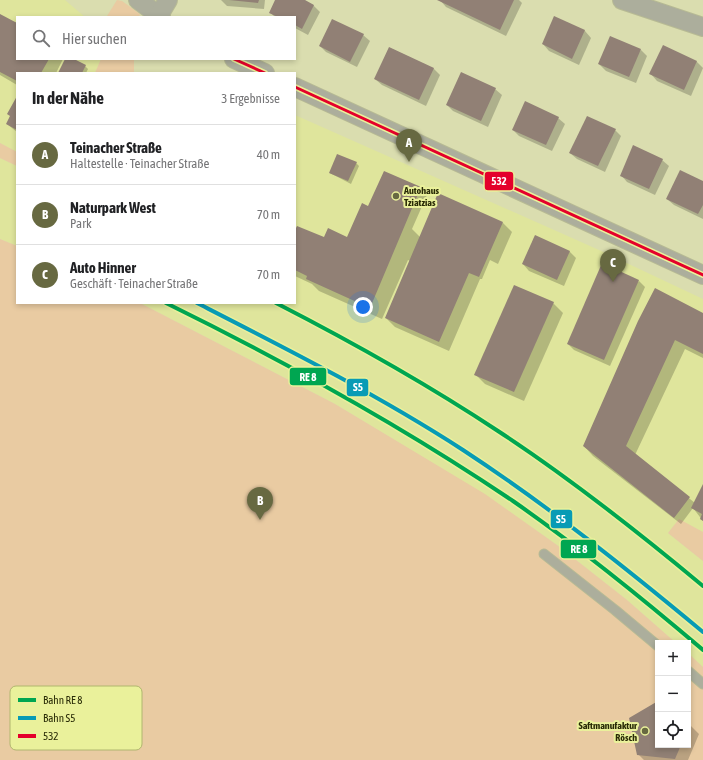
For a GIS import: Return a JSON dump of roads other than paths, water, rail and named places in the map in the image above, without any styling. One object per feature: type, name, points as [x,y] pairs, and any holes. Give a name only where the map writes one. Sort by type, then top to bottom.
[{"type":"street","points":[[138,0],[160,16],[168,0]]},
{"type":"street","points":[[622,0],[703,27]]},
{"type":"street","points":[[236,60],[263,72]]},
{"type":"street","points":[[296,87],[703,275]]},
{"type":"lane","points":[[544,554],[655,643]]},
{"type":"lane","points":[[691,674],[703,684]]},
{"type":"rail line","name":"S5","points":[[199,304],[365,391],[463,450],[556,515],[645,584],[703,632]]},
{"type":"place","name":"Teinacher Straße","points":[[409,162]]},
{"type":"place","name":"Autohaus Tziatzias","points":[[396,196]]},
{"type":"place","name":"Auto Hinner","points":[[613,282]]},
{"type":"place","name":"Naturpark West","points":[[260,520]]},
{"type":"place","name":"Saftmanufaktur Rösch","points":[[645,731]]}]
